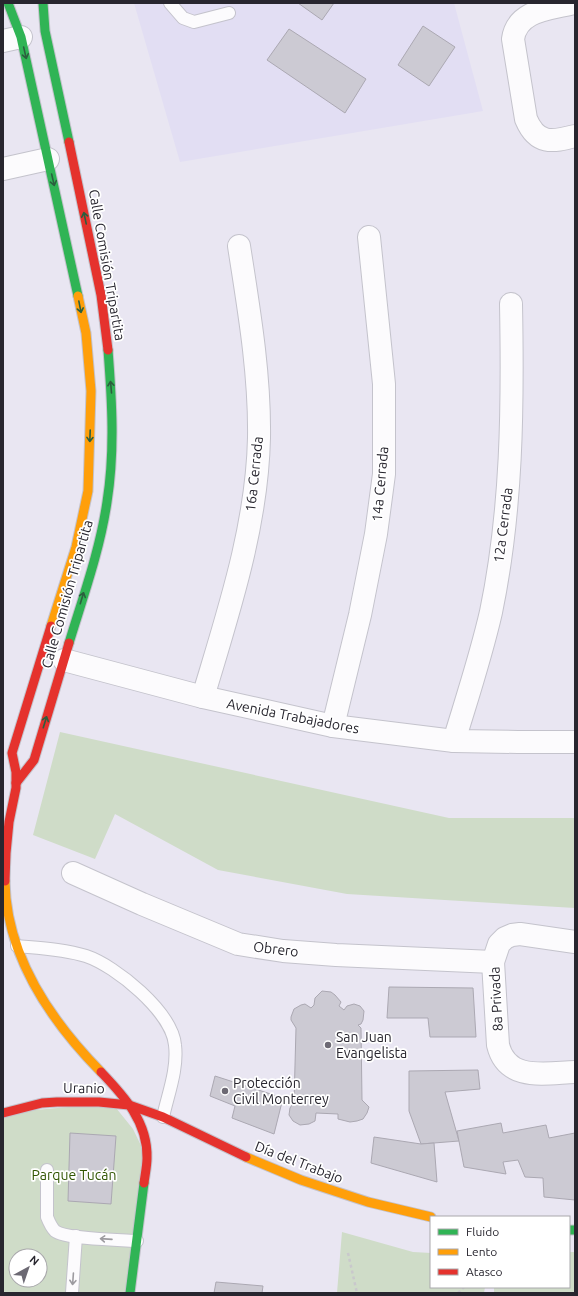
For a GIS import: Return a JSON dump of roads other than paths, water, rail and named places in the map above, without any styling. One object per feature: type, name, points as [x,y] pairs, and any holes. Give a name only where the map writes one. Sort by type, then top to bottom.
[{"type":"street","name":"Calle Comisión Tripartita","points":[[8,3],[12,39],[48,159],[86,333],[91,391],[88,491],[76,547],[8,752],[16,783],[9,820],[5,857],[5,895],[7,914],[16,946],[35,986],[53,1016],[90,1061],[130,1105],[140,1122],[146,1140],[147,1158],[130,1293]]},
{"type":"street","name":"Calle Comisión Tripartita","points":[[16,783],[34,760],[97,549],[107,502],[112,446],[112,399],[108,344],[101,295],[45,31],[43,3]]},
{"type":"street","points":[[574,3],[535,12],[525,17],[518,23],[514,31],[513,39],[526,119],[529,127],[535,134],[544,139],[555,141],[575,136]]},
{"type":"street","points":[[3,169],[48,159]]},
{"type":"street","name":"14a Cerrada","points":[[333,726],[360,614],[373,549],[384,474],[384,384],[369,238]]},
{"type":"street","name":"16a Cerrada","points":[[203,697],[242,560],[254,494],[259,439],[258,394],[253,332],[239,246]]},
{"type":"street","name":"12a Cerrada","points":[[454,741],[477,668],[491,612],[501,554],[508,494],[511,429],[511,304]]},
{"type":"street","name":"Avenida Trabajadores","points":[[64,660],[203,697],[333,726],[454,741],[575,742]]},
{"type":"street","points":[[8,752],[34,760]]},
{"type":"street","name":"Obrero","points":[[73,873],[142,904],[238,944],[282,951],[328,955],[493,962]]},
{"type":"street","name":"8a Privada","points":[[575,942],[520,934],[512,935],[505,938],[499,944],[493,962],[498,1045],[500,1054],[505,1062],[513,1069],[524,1072],[575,1072]]},
{"type":"street","name":"Uranio","points":[[3,1113],[42,1103],[99,1102],[130,1105],[163,1117]]},
{"type":"street","name":"Día del Trabajo","points":[[163,1117],[233,1152],[301,1180],[368,1202],[430,1217]]},
{"type":"lane","points":[[170,3],[183,18],[194,22],[229,13]]},
{"type":"lane","points":[[16,946],[73,952],[99,961],[112,968],[158,1010],[168,1024],[175,1044],[174,1069],[163,1117]]},
{"type":"lane","points":[[47,1170],[47,1218],[49,1225],[56,1232],[76,1236],[137,1241]]},
{"type":"lane","points":[[72,1293],[76,1236]]},
{"type":"place","name":"San Juan Evangelista","points":[[328,1045]]},
{"type":"place","name":"Protección Civil Monterrey","points":[[225,1091]]},
{"type":"park label","name":"Parque Tucán","points":[[74,1175]]}]
